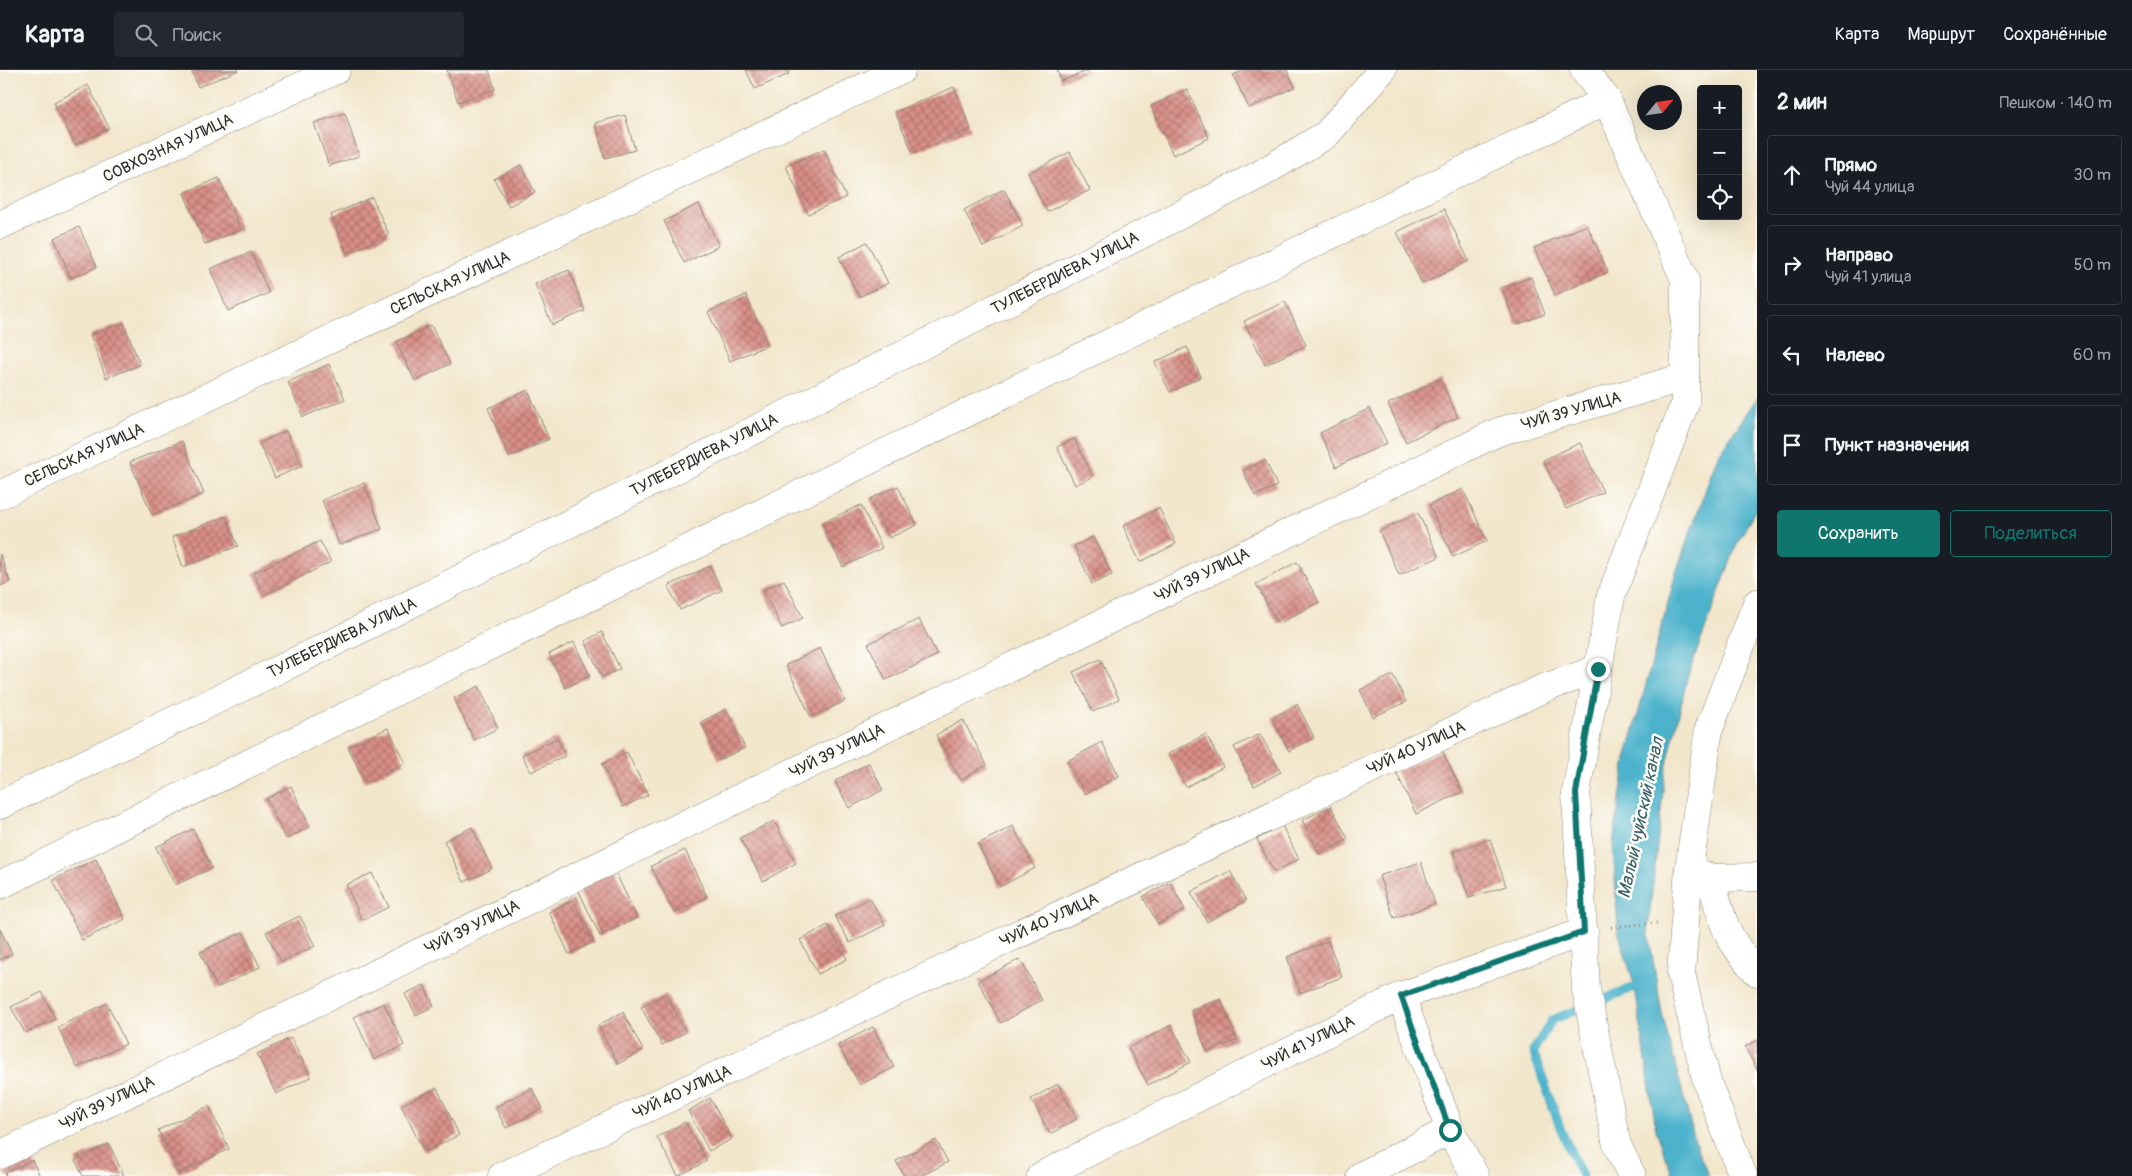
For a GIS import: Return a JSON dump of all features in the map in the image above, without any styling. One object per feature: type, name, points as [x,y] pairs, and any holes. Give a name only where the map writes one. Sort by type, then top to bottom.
[{"type":"street","name":"СОВХОЗНАЯ УЛИЦА","points":[[0,225],[336,70]]},
{"type":"street","name":"СЕЛЬСКАЯ УЛИЦА","points":[[0,495],[900,70]]},
{"type":"street","name":"ТУЛЕБЕРДИЕВА УЛИЦА","points":[[0,805],[338,640],[1259,175],[1327,134],[1382,70]]},
{"type":"street","points":[[1584,70],[1606,100],[1685,280],[1685,403],[1611,596],[1576,793],[1596,929],[1588,1000],[1618,1145],[1632,1176]]},
{"type":"street","points":[[0,885],[1606,100]]},
{"type":"street","name":"ЧУЙ 39 УЛИЦА","points":[[0,1154],[1498,432],[1685,377]]},
{"type":"street","points":[[1743,1176],[1707,1082],[1681,974],[1700,874],[1709,729],[1757,603]]},
{"type":"street","name":"ЧУЙ 40 УЛИЦА","points":[[502,1176],[1542,689],[1598,669]]},
{"type":"street","points":[[1700,874],[1757,877]]},
{"type":"street","points":[[1700,874],[1723,926],[1738,952],[1757,972]]},
{"type":"street","name":"ЧУЙ 41 УЛИЦА","points":[[1041,1176],[1401,996],[1596,929]]},
{"type":"street","points":[[1401,996],[1450,1130],[1475,1176]]},
{"type":"street","points":[[1361,1176],[1450,1130]]},
{"type":"path","points":[[1596,929],[1663,923]]},
{"type":"water","name":"Малый чуйский канал","points":[[1757,398],[1757,507],[1737,544],[1688,675],[1665,773],[1648,930],[1662,1013],[1697,1149],[1709,1176],[1673,1176],[1656,1130],[1635,987],[1618,931],[1613,844],[1626,759],[1676,572],[1718,455]]},
{"type":"building","points":[[191,70],[239,70],[198,87]]},
{"type":"building","points":[[447,70],[489,70],[495,89],[458,102]]},
{"type":"building","points":[[746,70],[787,70],[789,74],[755,89]]},
{"type":"building","points":[[1057,70],[1090,70],[1061,81]]},
{"type":"building","points":[[1245,70],[1287,70],[1295,87],[1249,108],[1233,75]]},
{"type":"building","points":[[88,85],[109,128],[75,145],[54,102]]},
{"type":"building","points":[[954,87],[971,129],[913,153],[895,112]]},
{"type":"building","points":[[1187,89],[1209,138],[1173,155],[1151,106]]},
{"type":"building","points":[[345,113],[359,156],[329,166],[314,123]]},
{"type":"building","points":[[625,115],[635,150],[605,158],[595,123]]},
{"type":"building","points":[[824,149],[846,197],[808,214],[786,166]]},
{"type":"building","points":[[1070,152],[1090,190],[1047,212],[1028,173]]},
{"type":"building","points":[[521,165],[535,192],[509,206],[494,179]]},
{"type":"building","points":[[219,178],[241,230],[205,244],[184,193]]},
{"type":"building","points":[[1004,189],[1023,226],[983,247],[964,210]]},
{"type":"building","points":[[372,197],[389,235],[347,253],[331,215]]},
{"type":"building","points":[[699,204],[719,246],[684,263],[664,221]]},
{"type":"building","points":[[1444,209],[1469,261],[1422,284],[1397,232]]},
{"type":"building","points":[[1587,225],[1608,272],[1555,295],[1534,248]]},
{"type":"building","points":[[79,227],[97,267],[71,278],[54,238]]},
{"type":"building","points":[[867,242],[888,283],[859,297],[839,257]]},
{"type":"building","points":[[251,252],[269,293],[228,311],[210,269]]},
{"type":"building","points":[[569,270],[585,311],[552,325],[535,284]]},
{"type":"building","points":[[1531,277],[1545,314],[1516,325],[1502,288]]},
{"type":"building","points":[[746,295],[768,345],[730,361],[708,312]]},
{"type":"building","points":[[1285,302],[1306,345],[1265,365],[1244,321]]},
{"type":"building","points":[[124,323],[140,365],[106,378],[90,335]]},
{"type":"building","points":[[431,325],[450,364],[415,381],[396,342]]},
{"type":"building","points":[[1187,347],[1201,377],[1170,392],[1155,362]]},
{"type":"building","points":[[329,364],[345,399],[303,417],[288,382]]},
{"type":"building","points":[[1440,379],[1458,417],[1406,442],[1388,404]]},
{"type":"building","points":[[528,390],[549,439],[509,457],[488,408]]},
{"type":"building","points":[[1370,408],[1387,443],[1336,467],[1320,433]]},
{"type":"building","points":[[286,431],[302,466],[275,478],[259,443]]},
{"type":"building","points":[[1074,439],[1093,477],[1075,485],[1057,447]]},
{"type":"building","points":[[182,441],[204,494],[152,515],[130,462]]},
{"type":"building","points":[[1580,443],[1603,492],[1566,509],[1543,460]]},
{"type":"building","points":[[1265,460],[1277,486],[1255,496],[1243,471]]},
{"type":"building","points":[[364,483],[382,529],[339,545],[322,500]]},
{"type":"building","points":[[898,486],[917,525],[889,538],[870,499]]},
{"type":"building","points":[[1463,489],[1487,541],[1453,557],[1429,505]]},
{"type":"building","points":[[861,505],[882,548],[843,567],[821,523]]},
{"type":"building","points":[[1159,508],[1176,544],[1140,562],[1123,526]]},
{"type":"building","points":[[1418,513],[1439,557],[1399,575],[1379,531]]},
{"type":"building","points":[[226,516],[238,546],[183,567],[172,537]]},
{"type":"building","points":[[1093,537],[1112,575],[1092,584],[1074,546]]},
{"type":"building","points":[[320,541],[331,562],[264,595],[253,573]]},
{"type":"building","points":[[0,554],[10,582],[0,586]]},
{"type":"building","points":[[1297,562],[1319,602],[1278,624],[1256,584]]},
{"type":"building","points":[[710,566],[722,590],[680,610],[668,586]]},
{"type":"building","points":[[784,580],[803,618],[782,628],[763,590]]},
{"type":"building","points":[[919,619],[937,655],[886,680],[868,644]]},
{"type":"building","points":[[602,632],[620,669],[602,677],[585,641]]},
{"type":"building","points":[[574,642],[590,676],[565,688],[549,654]]},
{"type":"building","points":[[820,648],[845,701],[811,717],[786,665]]},
{"type":"building","points":[[1100,659],[1119,699],[1093,712],[1073,672]]},
{"type":"building","points":[[1393,675],[1406,702],[1373,717],[1360,690]]},
{"type":"building","points":[[479,686],[498,728],[474,740],[454,698]]},
{"type":"building","points":[[1297,704],[1314,737],[1289,751],[1272,718]]},
{"type":"building","points":[[726,709],[745,748],[719,760],[701,722]]},
{"type":"building","points":[[963,720],[987,765],[961,780],[936,735]]},
{"type":"building","points":[[388,728],[405,763],[365,782],[348,747]]},
{"type":"building","points":[[1206,734],[1223,767],[1186,787],[1168,754]]},
{"type":"building","points":[[1260,734],[1281,772],[1254,786],[1234,747]]},
{"type":"building","points":[[557,738],[565,756],[531,772],[522,755]]},
{"type":"building","points":[[1102,742],[1119,776],[1085,794],[1067,761]]},
{"type":"building","points":[[1442,750],[1462,792],[1416,814],[1396,772]]},
{"type":"building","points":[[627,752],[648,795],[623,807],[602,764]]},
{"type":"building","points":[[869,763],[883,790],[849,808],[835,781]]},
{"type":"building","points":[[291,786],[310,827],[286,839],[266,799]]},
{"type":"building","points":[[1331,806],[1348,839],[1320,854],[1302,820]]},
{"type":"building","points":[[774,821],[796,863],[763,881],[740,838]]},
{"type":"building","points":[[1013,826],[1035,868],[1000,887],[978,844]]},
{"type":"building","points":[[1282,826],[1299,859],[1274,872],[1257,839]]},
{"type":"building","points":[[472,827],[492,869],[464,882],[444,841]]},
{"type":"building","points":[[193,829],[212,868],[175,885],[156,847]]},
{"type":"building","points":[[1490,839],[1506,886],[1469,898],[1453,852]]},
{"type":"building","points":[[685,850],[707,897],[674,913],[651,866]]},
{"type":"building","points":[[96,859],[125,919],[82,940],[53,880]]},
{"type":"building","points":[[1421,862],[1435,904],[1394,918],[1379,876]]},
{"type":"building","points":[[614,869],[637,918],[600,936],[577,887]]},
{"type":"building","points":[[1230,871],[1246,901],[1207,922],[1191,892]]},
{"type":"building","points":[[372,873],[389,907],[362,920],[346,885]]},
{"type":"building","points":[[1170,882],[1185,910],[1158,924],[1143,897]]},
{"type":"building","points":[[870,898],[885,925],[850,943],[835,916]]},
{"type":"building","points":[[573,900],[594,942],[569,954],[549,912]]},
{"type":"building","points":[[300,916],[315,946],[281,962],[266,932]]},
{"type":"building","points":[[828,925],[847,959],[818,974],[800,940]]},
{"type":"building","points":[[0,929],[12,954],[0,960]]},
{"type":"building","points":[[243,932],[260,967],[217,988],[200,952]]},
{"type":"building","points":[[1328,941],[1342,977],[1300,993],[1287,957]]},
{"type":"building","points":[[1020,959],[1042,1000],[1001,1023],[978,981]]},
{"type":"building","points":[[424,985],[434,1006],[416,1015],[405,994]]},
{"type":"building","points":[[42,992],[55,1019],[25,1033],[11,1007]]},
{"type":"building","points":[[666,994],[686,1032],[662,1045],[641,1007]]},
{"type":"building","points":[[1221,999],[1237,1040],[1207,1052],[1191,1010]]},
{"type":"building","points":[[107,1003],[126,1044],[77,1068],[58,1027]]},
{"type":"building","points":[[384,1003],[404,1045],[374,1060],[354,1017]]},
{"type":"building","points":[[623,1012],[643,1050],[618,1064],[598,1025]]},
{"type":"building","points":[[1171,1025],[1191,1062],[1148,1085],[1128,1048]]},
{"type":"building","points":[[873,1027],[894,1067],[860,1085],[838,1045]]},
{"type":"building","points":[[291,1038],[311,1077],[276,1094],[257,1054]]},
{"type":"building","points":[[1757,1040],[1757,1070],[1745,1047]]},
{"type":"building","points":[[1058,1084],[1077,1119],[1050,1134],[1031,1099]]},
{"type":"building","points":[[437,1088],[459,1135],[424,1152],[401,1105]]},
{"type":"building","points":[[532,1088],[543,1108],[506,1128],[495,1107]]},
{"type":"building","points":[[710,1098],[732,1139],[709,1151],[688,1111]]},
{"type":"building","points":[[209,1106],[229,1149],[179,1173],[158,1130]]},
{"type":"building","points":[[685,1122],[707,1161],[678,1176],[657,1137]]},
{"type":"building","points":[[936,1140],[948,1162],[921,1176],[904,1176],[896,1161]]},
{"type":"building","points":[[109,1144],[124,1176],[83,1176],[75,1160]]},
{"type":"building","points":[[32,1160],[40,1176],[6,1176],[5,1173]]},
{"type":"waterway","points":[[1582,1176],[1561,1130],[1533,1051],[1552,1020],[1635,987]]},
{"type":"route","points":[[1450,1130],[1401,996],[1584,932],[1576,793],[1598,669]]}]
